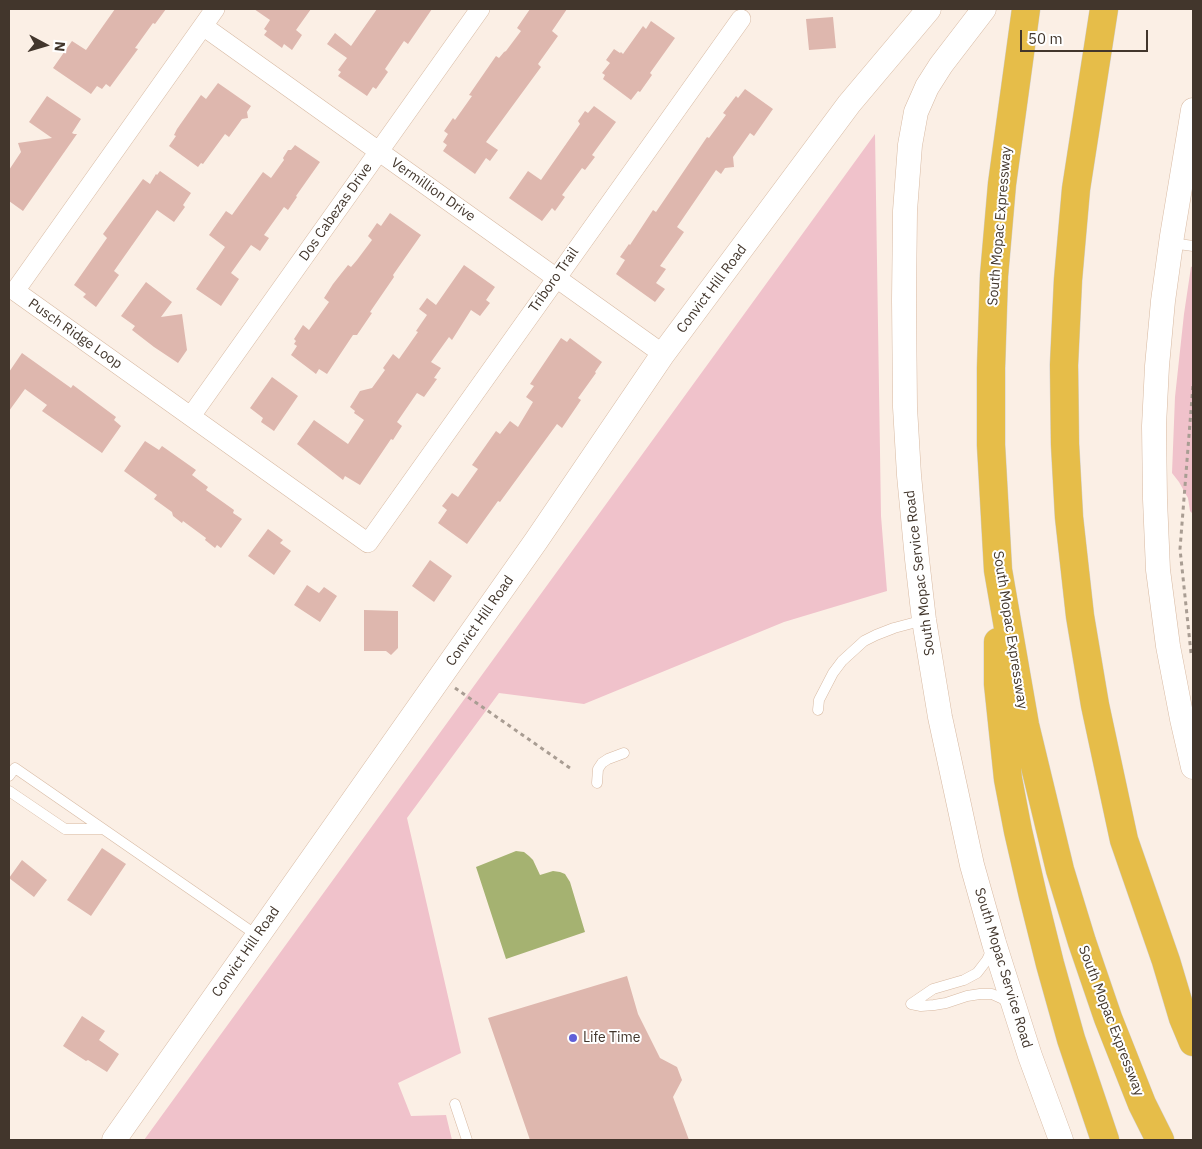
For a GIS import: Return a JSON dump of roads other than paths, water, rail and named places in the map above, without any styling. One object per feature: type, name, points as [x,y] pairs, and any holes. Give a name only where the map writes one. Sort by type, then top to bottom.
[{"type":"highway","name":"South Mopac Expressway","points":[[1026,9],[1002,184],[994,285],[991,445],[998,570],[1025,725],[1060,870],[1108,1018],[1142,1104],[1160,1140]]},
{"type":"highway","points":[[1104,9],[1076,189],[1068,280],[1064,365],[1065,444],[1069,518],[1080,616],[1124,840],[1183,1018],[1193,1042]]},
{"type":"highway","points":[[998,570],[998,684],[1008,779],[1033,896],[1050,964],[1071,1039],[1105,1140]]},
{"type":"highway","points":[[1166,962],[1193,1006]]},
{"type":"street","name":"Pusch Ridge Loop","points":[[215,9],[15,291],[368,543]]},
{"type":"street","name":"Dos Cabezas Drive","points":[[191,416],[480,9]]},
{"type":"street","name":"Convict Hill Road","points":[[849,104],[908,9]]},
{"type":"street","name":"Convict Hill Road","points":[[114,1140],[530,549],[663,354],[849,104],[929,9]]},
{"type":"street","name":"South Mopac Service Road","points":[[984,9],[927,87],[916,112],[910,144],[905,211],[904,300],[905,406],[909,475],[924,620],[940,717],[972,866],[1014,1009],[1061,1140]]},
{"type":"street","name":"Triboro Trail","points":[[368,543],[740,19]]},
{"type":"street","name":"Vermillion Drive","points":[[204,26],[663,354]]},
{"type":"street","points":[[1193,110],[1182,244],[1157,366],[1154,426],[1154,499],[1158,570],[1168,646],[1193,768]]},
{"type":"lane","points":[[818,710],[819,700],[833,673],[842,661],[864,641],[894,628],[924,620]]},
{"type":"lane","points":[[597,784],[598,769],[602,763],[624,753]]},
{"type":"lane","points":[[9,776],[15,768],[258,936]]},
{"type":"lane","points":[[9,791],[65,829],[103,829]]},
{"type":"lane","points":[[994,943],[988,960],[977,973],[964,980],[933,989],[912,1004],[921,1006],[934,1005],[980,994],[992,994],[1003,999],[1014,1009]]},
{"type":"lane","points":[[455,1104],[467,1140]]},
{"type":"place","name":"Life Time","points":[[573,1038]]}]
